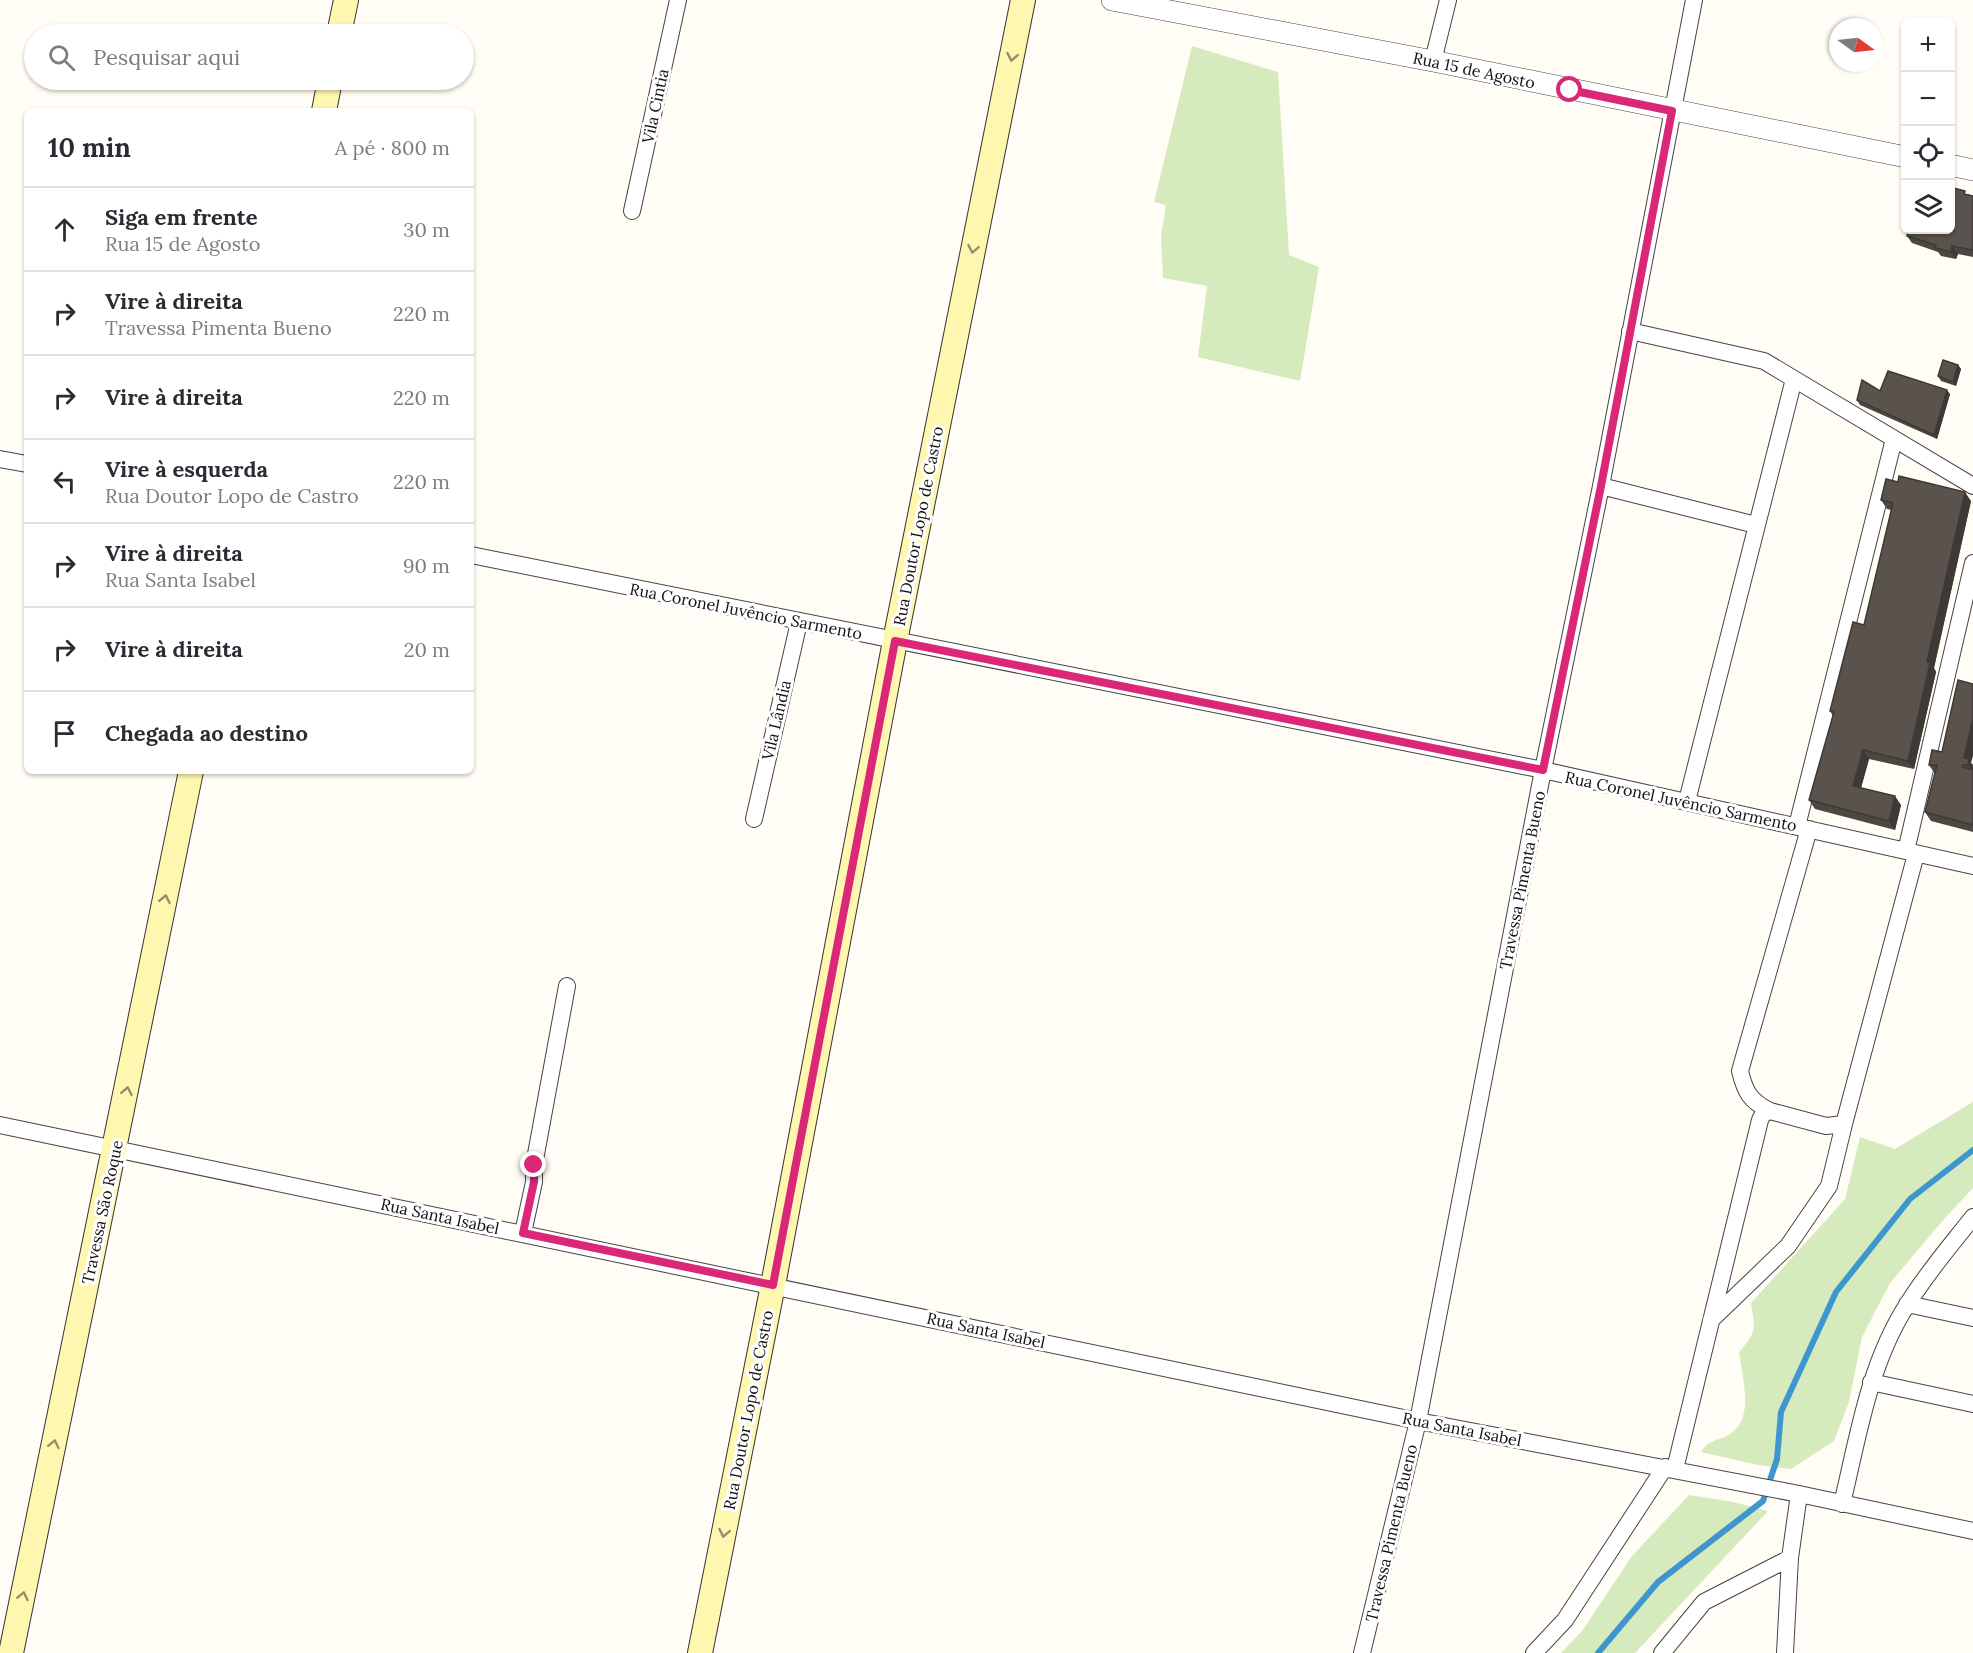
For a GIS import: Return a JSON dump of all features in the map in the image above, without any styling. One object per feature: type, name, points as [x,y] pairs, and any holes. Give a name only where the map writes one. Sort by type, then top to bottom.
[{"type":"main road","points":[[341,24],[346,0]]},
{"type":"main road","name":"Rua Doutor Lopo de Castro","points":[[700,1653],[773,1285],[895,641],[1023,0]]},
{"type":"main road","points":[[325,108],[328,90]]},
{"type":"main road","name":"Travessa São Roque","points":[[11,1653],[189,774]]},
{"type":"street","name":"Vila Cintia","points":[[632,211],[678,0]]},
{"type":"street","name":"Rua 15 de Agosto","points":[[1112,0],[1432,61],[1901,156]]},
{"type":"street","points":[[1432,61],[1448,0]]},
{"type":"street","name":"Travessa Pimenta Bueno","points":[[1362,1653],[1418,1421],[1694,0]]},
{"type":"street","points":[[1955,166],[1973,170]]},
{"type":"street","points":[[1630,331],[1764,361],[1973,486]]},
{"type":"street","points":[[1686,801],[1794,379]]},
{"type":"street","points":[[1844,1124],[1827,1126],[1770,1111],[1759,1105],[1744,1090],[1740,1071],[1803,828],[1893,439]]},
{"type":"street","points":[[0,459],[24,463]]},
{"type":"street","points":[[1601,486],[1756,525]]},
{"type":"street","name":"Rua Coronel Juvêncio Sarmento","points":[[474,556],[1543,770],[1973,866]]},
{"type":"street","points":[[1711,1320],[1788,1246],[1829,1186],[1911,852],[1973,564]]},
{"type":"street","name":"Vila Lândia","points":[[754,819],[799,622]]},
{"type":"street","points":[[523,1233],[534,1182],[534,1165],[567,986]]},
{"type":"street","points":[[1534,1653],[1565,1620],[1670,1468],[1711,1320],[1757,1130],[1763,1114],[1770,1111]]},
{"type":"street","name":"Rua Santa Isabel","points":[[0,1125],[1418,1421],[1670,1468],[1973,1532]]},
{"type":"street","points":[[1842,1504],[1871,1382],[1894,1327],[1907,1304],[1973,1217]]},
{"type":"street","points":[[1907,1304],[1973,1318]]},
{"type":"street","points":[[1871,1382],[1973,1404]]},
{"type":"street","points":[[1785,1653],[1790,1557],[1799,1494]]},
{"type":"street","points":[[1662,1653],[1704,1602],[1790,1557]]},
{"type":"green space","points":[[1192,46],[1278,72],[1289,255],[1319,267],[1300,381],[1198,357],[1207,286],[1163,278],[1161,236],[1166,205],[1154,202]]},
{"type":"green space","points":[[1973,1102],[1973,1188],[1890,1283],[1862,1337],[1849,1402],[1834,1441],[1791,1469],[1758,1465],[1701,1452],[1710,1443],[1737,1428],[1742,1420],[1745,1397],[1739,1352],[1752,1335],[1751,1303],[1845,1199],[1860,1137],[1895,1149]]},
{"type":"green space","points":[[1689,1495],[1733,1502],[1768,1511],[1635,1653],[1561,1653],[1582,1631],[1632,1556]]},
{"type":"building","points":[[1955,188],[1973,196],[1973,250],[1952,246],[1951,252],[1907,236],[1907,234],[1955,234]]},
{"type":"building","points":[[1943,360],[1958,365],[1953,382],[1938,376]]},
{"type":"building","points":[[1888,371],[1947,390],[1934,435],[1857,400],[1862,380],[1880,391]]},
{"type":"building","points":[[1899,476],[1965,492],[1927,662],[1930,663],[1908,761],[1863,750],[1853,786],[1895,796],[1889,821],[1809,800],[1834,712],[1830,711],[1853,622],[1864,625],[1893,503],[1881,500],[1886,479],[1898,482]]},
{"type":"building","points":[[1958,680],[1973,684],[1973,718],[1964,758],[1969,759],[1968,765],[1962,767],[1973,770],[1973,825],[1925,812],[1937,765],[1929,765],[1932,750],[1942,752]]},
{"type":"waterway","points":[[1598,1653],[1658,1582],[1763,1501],[1777,1459],[1781,1412],[1836,1292],[1910,1199],[1973,1150]]},
{"type":"route","points":[[534,1165],[534,1182],[523,1233],[773,1285],[895,641],[1543,770],[1601,486],[1672,111],[1570,90]]}]
